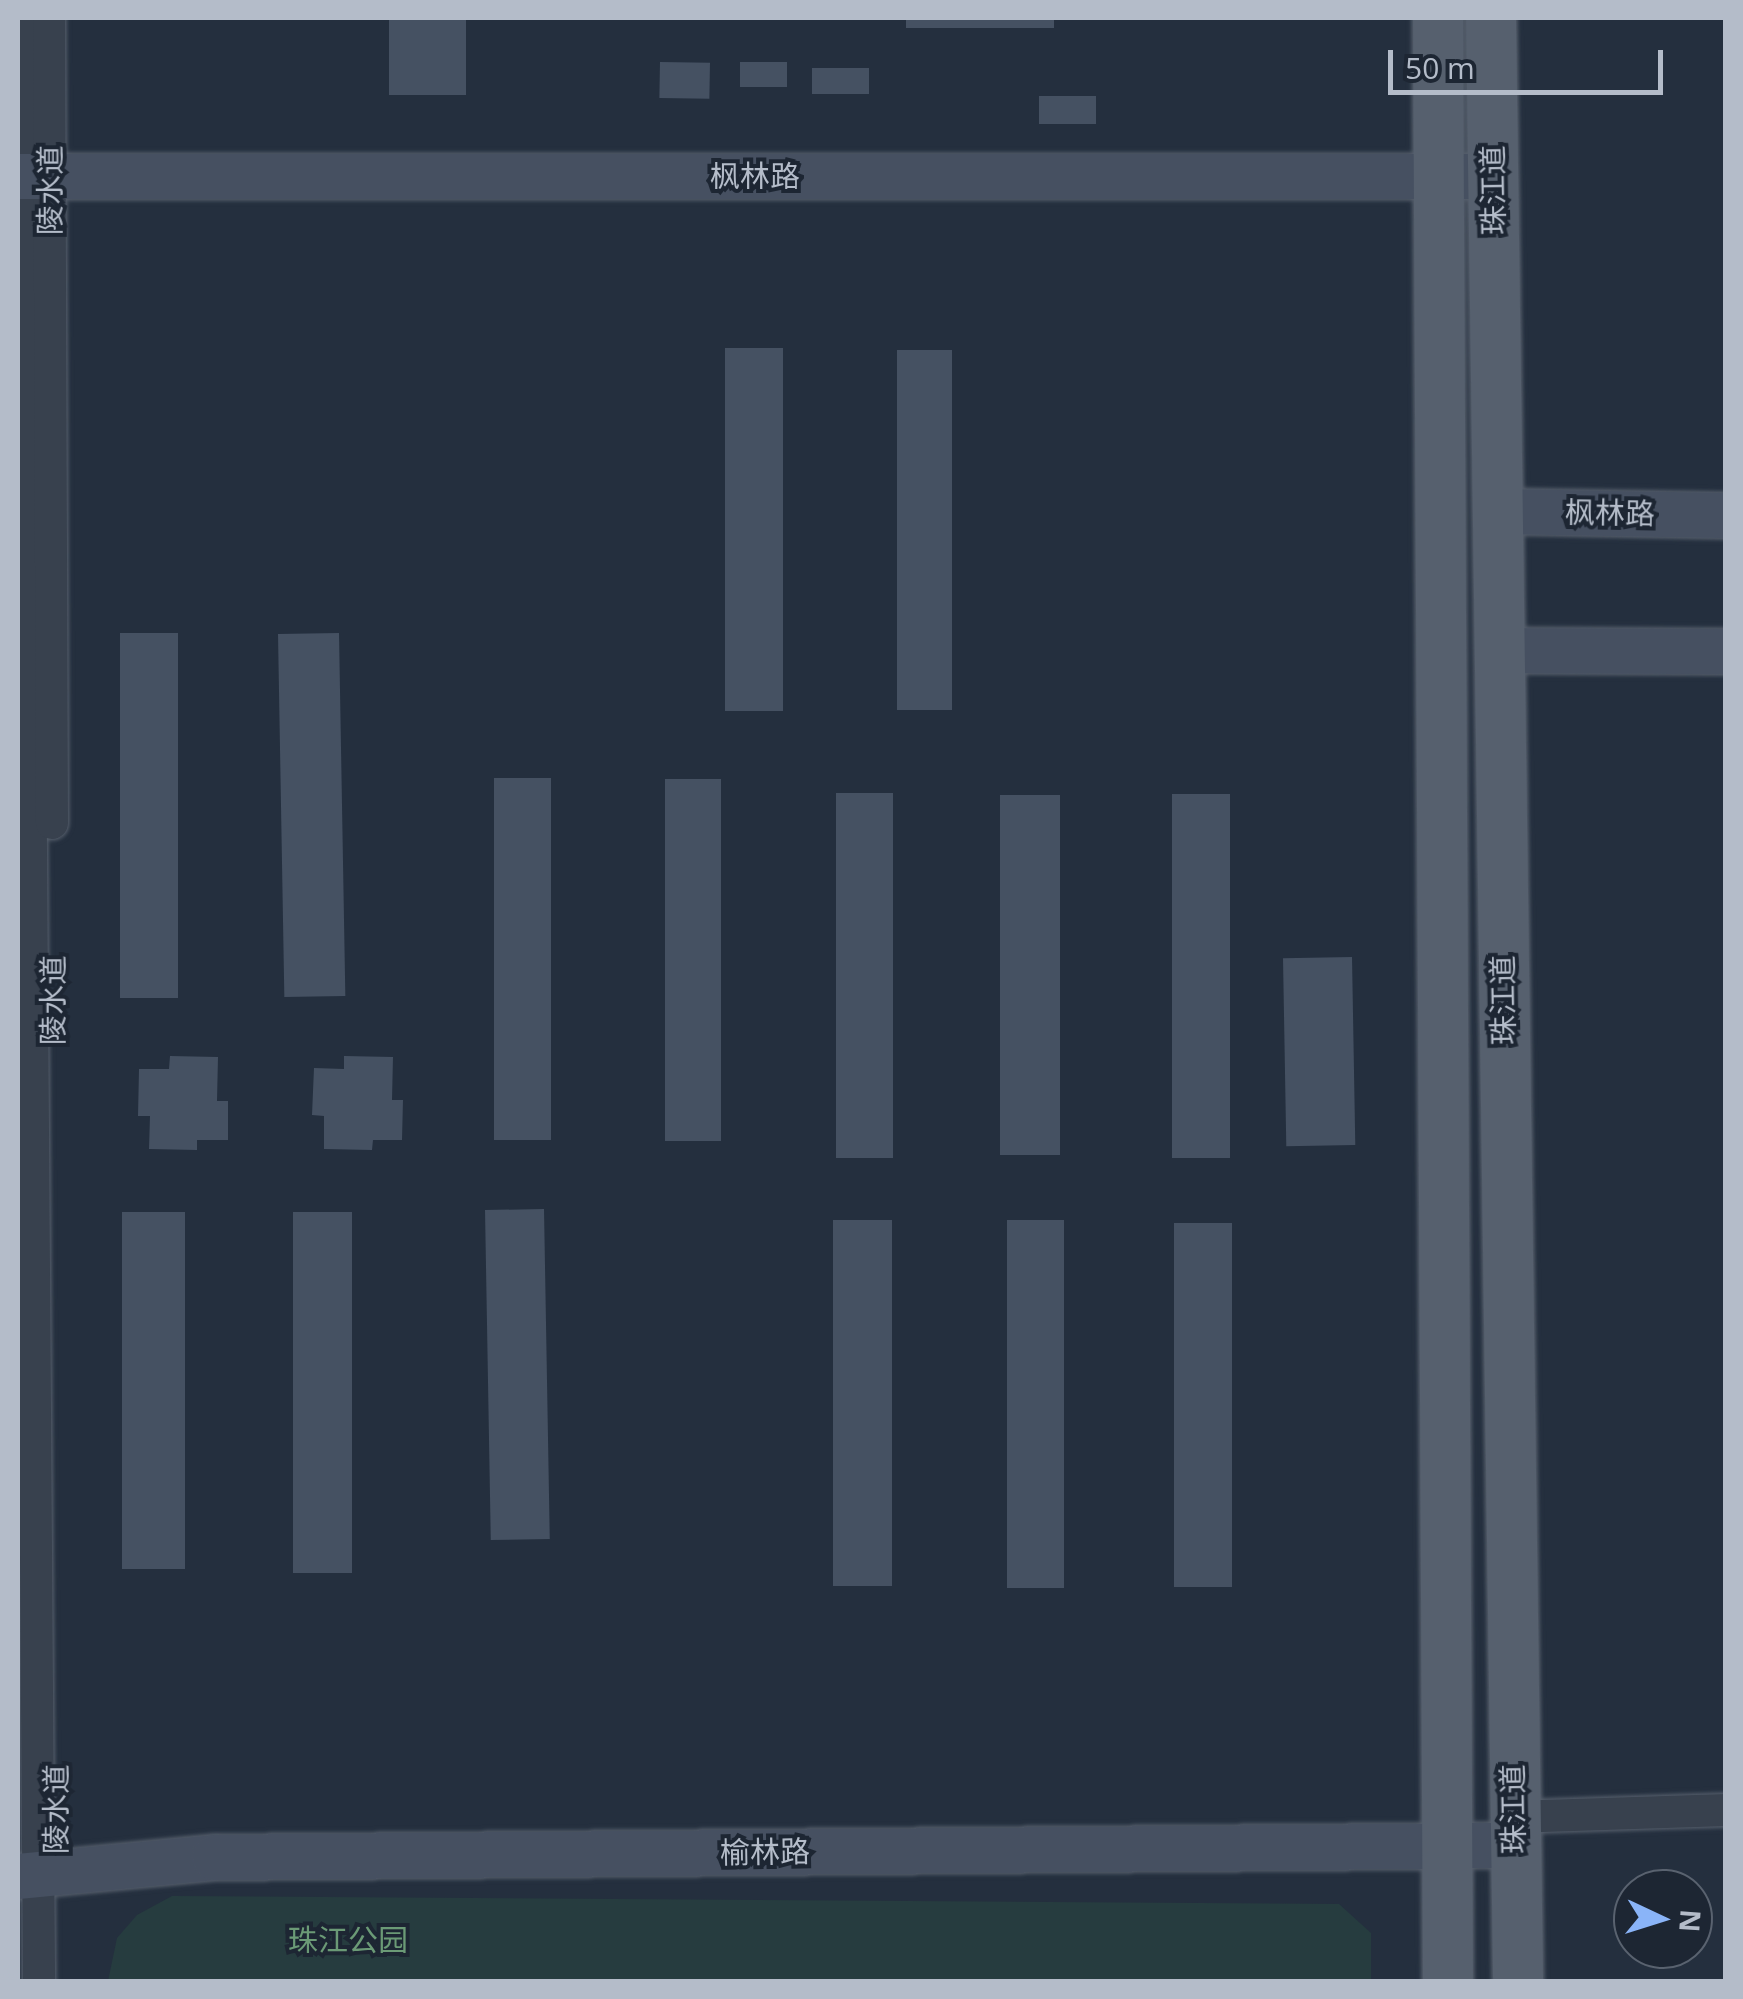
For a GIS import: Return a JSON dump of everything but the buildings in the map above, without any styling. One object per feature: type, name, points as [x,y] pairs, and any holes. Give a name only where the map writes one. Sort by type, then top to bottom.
[{"type":"main road","name":"珠江道","points":[[1438,18],[1448,1982]]},
{"type":"main road","name":"珠江道","points":[[1491,18],[1518,1982]]},
{"type":"street","name":"陵水道","points":[[24,18],[31,166],[39,1982]]},
{"type":"street","name":"陵水道","points":[[31,166],[49,18]]},
{"type":"street","name":"枫林路","points":[[31,166],[1493,166]]},
{"type":"street","name":"枫林路","points":[[1495,511],[1726,515]]},
{"type":"street","points":[[1499,650],[1726,651]]},
{"type":"street","points":[[1513,1831],[1726,1810]]},
{"type":"street","name":"榆林路","points":[[37,1863],[1513,1831]]},
{"type":"street","name":"陵水道","points":[[37,1863],[57,1982]]},
{"type":"green space","name":"珠江公园","points":[[172,1896],[1339,1904],[1371,1933],[1371,1981],[108,1981],[117,1938],[137,1915]]}]
